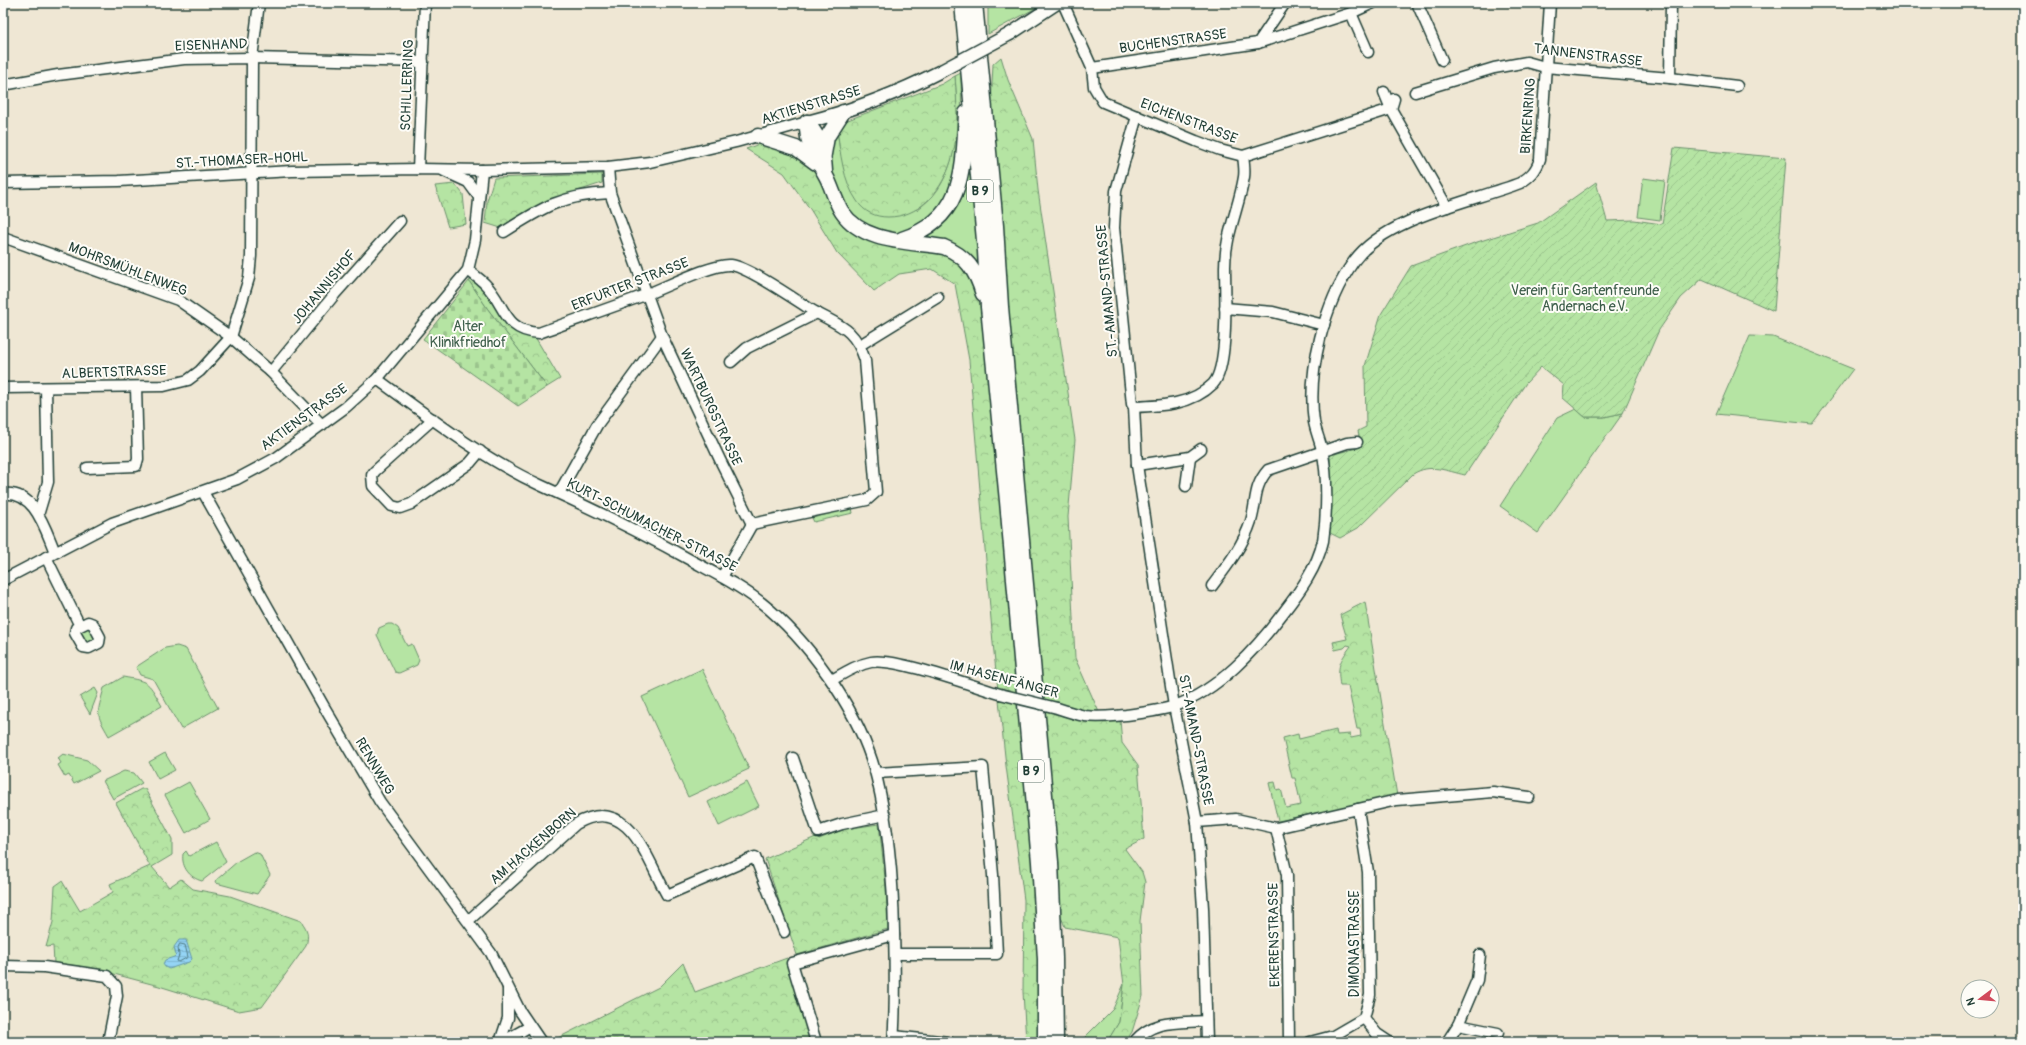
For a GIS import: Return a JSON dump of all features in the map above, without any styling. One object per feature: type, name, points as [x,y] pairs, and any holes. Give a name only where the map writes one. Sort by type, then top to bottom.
[{"type":"highway","name":"B 9","points":[[962,3],[985,243],[988,307],[1039,862],[1045,959],[1046,1042]]},
{"type":"highway","name":"B 9","points":[[975,3],[996,226],[1002,315],[1051,862],[1056,974],[1056,1042]]},
{"type":"highway","points":[[978,43],[982,3]]},
{"type":"highway","points":[[900,240],[929,228],[940,219],[949,206],[956,190],[962,169],[965,144],[968,75]]},
{"type":"highway","points":[[820,159],[827,137],[843,112]]},
{"type":"highway","points":[[807,122],[808,141],[820,159],[837,203],[854,225],[876,237],[944,246],[964,258],[972,266],[980,282],[988,307]]},
{"type":"highway","points":[[758,136],[796,148],[820,159]]},
{"type":"main road","name":"AKTIENSTRASSE","points":[[807,122],[843,112],[907,88],[1010,34],[1057,3]]},
{"type":"street","points":[[231,337],[249,278],[252,231],[252,58],[259,3]]},
{"type":"street","name":"SCHILLERRING","points":[[418,169],[424,3]]},
{"type":"street","name":"EICHENSTRASSE","points":[[1063,3],[1092,68],[1094,87],[1103,102],[1196,142],[1220,150],[1243,156],[1392,104]]},
{"type":"street","points":[[1258,43],[1285,3]]},
{"type":"street","name":"BUCHENSTRASSE","points":[[1092,68],[1258,43],[1351,13],[1373,3]]},
{"type":"street","points":[[1417,3],[1442,60]]},
{"type":"street","name":"BIRKENRING","points":[[1322,452],[1314,423],[1313,380],[1324,325],[1335,296],[1355,261],[1372,243],[1403,225],[1447,207],[1520,183],[1530,177],[1536,170],[1540,151],[1550,3]]},
{"type":"street","points":[[1670,78],[1671,3]]},
{"type":"street","points":[[1351,13],[1368,52]]},
{"type":"street","name":"EISENHAND","points":[[3,85],[58,75],[184,59],[252,58],[423,62]]},
{"type":"street","name":"TANNENSTRASSE","points":[[1415,92],[1507,66],[1527,62],[1545,67],[1670,78],[1737,86]]},
{"type":"street","points":[[1384,92],[1392,104],[1447,207]]},
{"type":"street","name":"ST.-AMAND-STRASSE","points":[[1137,116],[1116,191],[1114,228],[1125,342],[1132,404],[1134,406],[1137,465],[1174,706],[1197,822],[1203,908],[1207,1042]]},
{"type":"street","name":"AKTIENSTRASSE","points":[[3,580],[50,554],[112,523],[204,492],[236,479],[276,458],[322,425],[377,379],[468,270],[475,240],[482,170],[608,167],[650,162],[758,136],[807,122]]},
{"type":"street","points":[[1134,406],[1166,406],[1196,397],[1215,382],[1223,361],[1225,264],[1230,226],[1245,176],[1243,156]]},
{"type":"street","points":[[504,232],[532,214],[570,197],[610,193],[608,167]]},
{"type":"street","name":"ST.-THOMASER-HOHL","points":[[3,182],[119,181],[292,171],[418,169],[482,170]]},
{"type":"street","points":[[441,170],[468,182],[479,198]]},
{"type":"street","name":"WARTBURGSTRASSE","points":[[610,193],[662,336],[752,524]]},
{"type":"street","name":"JOHANNISHOF","points":[[271,372],[334,294],[400,221]]},
{"type":"street","name":"MOHRSMÜHLENWEG","points":[[3,237],[178,300],[231,337],[271,372],[322,425]]},
{"type":"street","name":"ERFURTER STRASSE","points":[[468,270],[486,284],[515,327],[526,332],[539,333],[646,295],[716,266],[730,264],[740,267],[775,286],[850,332],[860,345],[867,370],[876,492],[867,500],[752,524]]},
{"type":"street","points":[[860,345],[938,297]]},
{"type":"street","points":[[1225,308],[1273,312],[1324,325]]},
{"type":"street","points":[[731,362],[747,348],[818,313]]},
{"type":"street","points":[[559,493],[597,425],[662,336]]},
{"type":"street","name":"ALBERTSTRASSE","points":[[3,388],[164,386],[188,380],[200,371],[231,337]]},
{"type":"street","name":"KURT-SCHUMACHER-STRASSE","points":[[377,379],[480,451],[539,484],[641,532],[736,585],[767,608],[789,627],[815,657],[832,680],[863,739],[876,773],[885,815],[893,884],[895,954],[894,1039]]},
{"type":"street","points":[[87,468],[136,466],[138,459],[136,387]]},
{"type":"street","points":[[46,388],[48,482],[39,512],[50,554],[80,626]]},
{"type":"street","points":[[433,419],[375,470],[372,476],[373,486],[392,506],[400,508],[411,504],[470,463],[480,451]]},
{"type":"street","points":[[1212,586],[1233,559],[1251,522],[1259,480],[1268,470],[1347,443],[1357,442]]},
{"type":"street","points":[[1137,465],[1190,457],[1201,449]]},
{"type":"street","name":"IM HASENFÄNGER","points":[[832,680],[862,664],[872,661],[883,661],[924,671],[1000,694],[1083,716],[1099,717],[1139,713],[1174,706],[1198,694],[1233,669],[1271,628],[1316,565],[1322,541],[1325,513],[1322,452]]},
{"type":"street","points":[[1186,486],[1190,457]]},
{"type":"street","name":"RENNWEG","points":[[204,492],[323,705],[380,802],[469,920],[491,953],[529,1027],[541,1042]]},
{"type":"street","points":[[3,494],[12,493],[29,503],[39,512]]},
{"type":"street","points":[[722,577],[752,524]]},
{"type":"street","points":[[793,758],[818,832],[842,824],[885,815]]},
{"type":"street","points":[[876,773],[983,767],[993,876],[997,954],[895,954]]},
{"type":"street","points":[[1197,822],[1236,819],[1276,828],[1397,800],[1493,792],[1529,797]]},
{"type":"street","name":"DIMONASTRASSE","points":[[1310,1042],[1332,1039],[1364,1018],[1370,995],[1368,872],[1358,810]]},
{"type":"street","name":"AM HACKENBORN","points":[[469,920],[576,824],[588,817],[604,816],[621,820],[634,834],[667,895],[755,857],[784,932]]},
{"type":"street","name":"EKERENSTRASSE","points":[[1276,828],[1287,875],[1290,1042]]},
{"type":"street","points":[[816,1042],[792,963],[894,935]]},
{"type":"street","points":[[1447,1042],[1458,1025],[1477,980],[1480,954]]},
{"type":"street","points":[[3,966],[44,967],[107,976],[116,986],[118,996],[108,1042]]},
{"type":"street","points":[[501,1042],[508,1018],[508,987]]},
{"type":"street","points":[[1364,1018],[1377,1034],[1389,1042]]},
{"type":"street","points":[[1134,1042],[1149,1028],[1162,1024],[1206,1021]]},
{"type":"street","points":[[1458,1025],[1498,1033]]},
{"type":"street","points":[[501,1042],[529,1027]]},
{"type":"street","points":[[894,1039],[949,1042]]},
{"type":"green space","points":[[988,3],[1045,3],[988,34]]},
{"type":"green space","points":[[1001,57],[1008,80],[1033,139],[1038,190],[1075,440],[1068,517],[1075,658],[1103,721],[1120,720],[1122,743],[1138,765],[1144,839],[1125,849],[1142,872],[1145,882],[1140,921],[1143,996],[1132,1032],[1125,1042],[1107,1042],[1119,1022],[1124,985],[1118,937],[1065,927],[1058,909],[991,107],[993,64]]},
{"type":"green space","points":[[961,73],[962,141],[947,204],[905,234],[890,235],[863,226],[842,201],[831,167],[829,154],[837,128],[840,152],[917,210],[933,196],[942,183],[953,154],[957,107],[955,76]]},
{"type":"green space","points":[[955,76],[957,122],[955,145],[945,177],[933,195],[926,202],[909,213],[888,217],[874,215],[866,211],[857,201],[848,185],[839,147],[837,128],[848,120],[942,84]]},
{"type":"green space","points":[[759,144],[784,147],[815,167],[851,228],[942,250],[967,265],[981,298],[997,472],[1003,504],[1038,898],[1041,1042],[1026,1042],[1023,992],[1024,900],[1006,766],[993,643],[969,360],[955,284],[932,269],[899,274],[874,291],[837,253],[810,209],[784,173],[746,149]]},
{"type":"green space","name":"Verein für Gartenfreunde Andernach e.V.","points":[[1674,148],[1786,158],[1774,311],[1702,279],[1681,298],[1659,330],[1623,413],[1604,417],[1585,417],[1563,398],[1564,385],[1541,367],[1526,383],[1465,475],[1432,468],[1419,471],[1413,474],[1358,528],[1340,538],[1330,533],[1330,455],[1361,447],[1358,431],[1366,427],[1365,366],[1381,314],[1411,266],[1474,243],[1538,223],[1596,182],[1607,221],[1634,220],[1662,224]]},
{"type":"green space","points":[[970,151],[980,270],[916,240],[927,233]]},
{"type":"green space","points":[[602,174],[602,183],[547,201],[529,210],[501,228],[485,223],[487,201],[494,178]]},
{"type":"green space","points":[[1643,178],[1665,181],[1660,220],[1638,217]]},
{"type":"green space","points":[[455,184],[463,194],[466,224],[448,227],[435,186]]},
{"type":"green space","points":[[474,278],[484,286],[513,329],[534,335],[560,379],[547,387],[487,308],[469,281]]},
{"type":"green space","name":"Alter Klinikfriedhof","points":[[469,281],[487,308],[547,387],[518,406],[423,339]]},
{"type":"green space","points":[[1750,336],[1773,337],[1853,369],[1812,424],[1716,414]]},
{"type":"green space","points":[[1576,409],[1585,417],[1604,417],[1623,413],[1538,533],[1500,506],[1557,418]]},
{"type":"green space","points":[[852,508],[853,513],[814,522],[812,518]]},
{"type":"green space","points":[[1365,602],[1397,796],[1278,821],[1269,783],[1275,782],[1277,790],[1281,789],[1286,808],[1301,805],[1295,778],[1292,778],[1283,738],[1298,734],[1299,739],[1336,730],[1337,735],[1350,734],[1351,738],[1361,736],[1360,729],[1357,729],[1348,686],[1340,686],[1339,679],[1341,660],[1351,646],[1347,645],[1344,648],[1335,650],[1333,642],[1347,639],[1340,615]]},
{"type":"green space","points":[[392,624],[398,628],[407,646],[412,644],[419,660],[417,665],[399,673],[395,672],[377,635],[379,628]]},
{"type":"green space","points":[[86,627],[91,628],[96,638],[95,642],[85,644],[80,634],[80,630]]},
{"type":"green space","points":[[177,646],[186,649],[218,708],[181,729],[153,679],[140,675],[136,667],[165,648]]},
{"type":"green space","points":[[702,669],[749,769],[688,797],[642,697]]},
{"type":"green space","points":[[123,677],[139,680],[148,684],[162,706],[109,736],[99,717],[100,704],[104,688]]},
{"type":"green space","points":[[95,688],[98,693],[90,714],[80,697]]},
{"type":"green space","points":[[165,753],[175,770],[158,779],[149,762]]},
{"type":"green space","points":[[63,754],[87,760],[99,771],[74,784],[69,775],[65,777],[58,765],[61,763],[58,758]]},
{"type":"green space","points":[[124,771],[134,773],[142,783],[113,799],[103,781]]},
{"type":"green space","points":[[189,782],[210,819],[186,833],[165,795]]},
{"type":"green space","points":[[747,782],[759,806],[719,826],[708,802]]},
{"type":"green space","points":[[141,789],[145,789],[172,839],[172,855],[152,867],[169,887],[181,879],[193,889],[230,896],[301,921],[305,927],[308,936],[306,946],[262,1007],[239,1011],[159,986],[114,974],[78,966],[54,963],[53,946],[46,947],[53,922],[55,886],[62,881],[80,911],[113,892],[110,884],[150,866],[116,803]]},
{"type":"green space","points":[[879,824],[886,887],[888,929],[797,955],[765,859],[818,836],[819,839],[844,829]]},
{"type":"green space","points":[[216,842],[226,862],[202,881],[198,880],[187,871],[183,863],[183,854],[186,851],[189,856]]},
{"type":"green space","points":[[254,852],[260,854],[270,875],[257,894],[216,883],[215,881],[238,861]]},
{"type":"green space","points":[[787,958],[813,1042],[552,1041],[659,987],[683,963],[695,992]]},
{"type":"green space","points":[[1124,984],[1119,1022],[1107,1042],[1080,1042],[1113,1009]]},
{"type":"water","points":[[179,940],[186,940],[192,959],[189,962],[169,969],[163,964],[165,960],[176,955],[174,947]]}]
